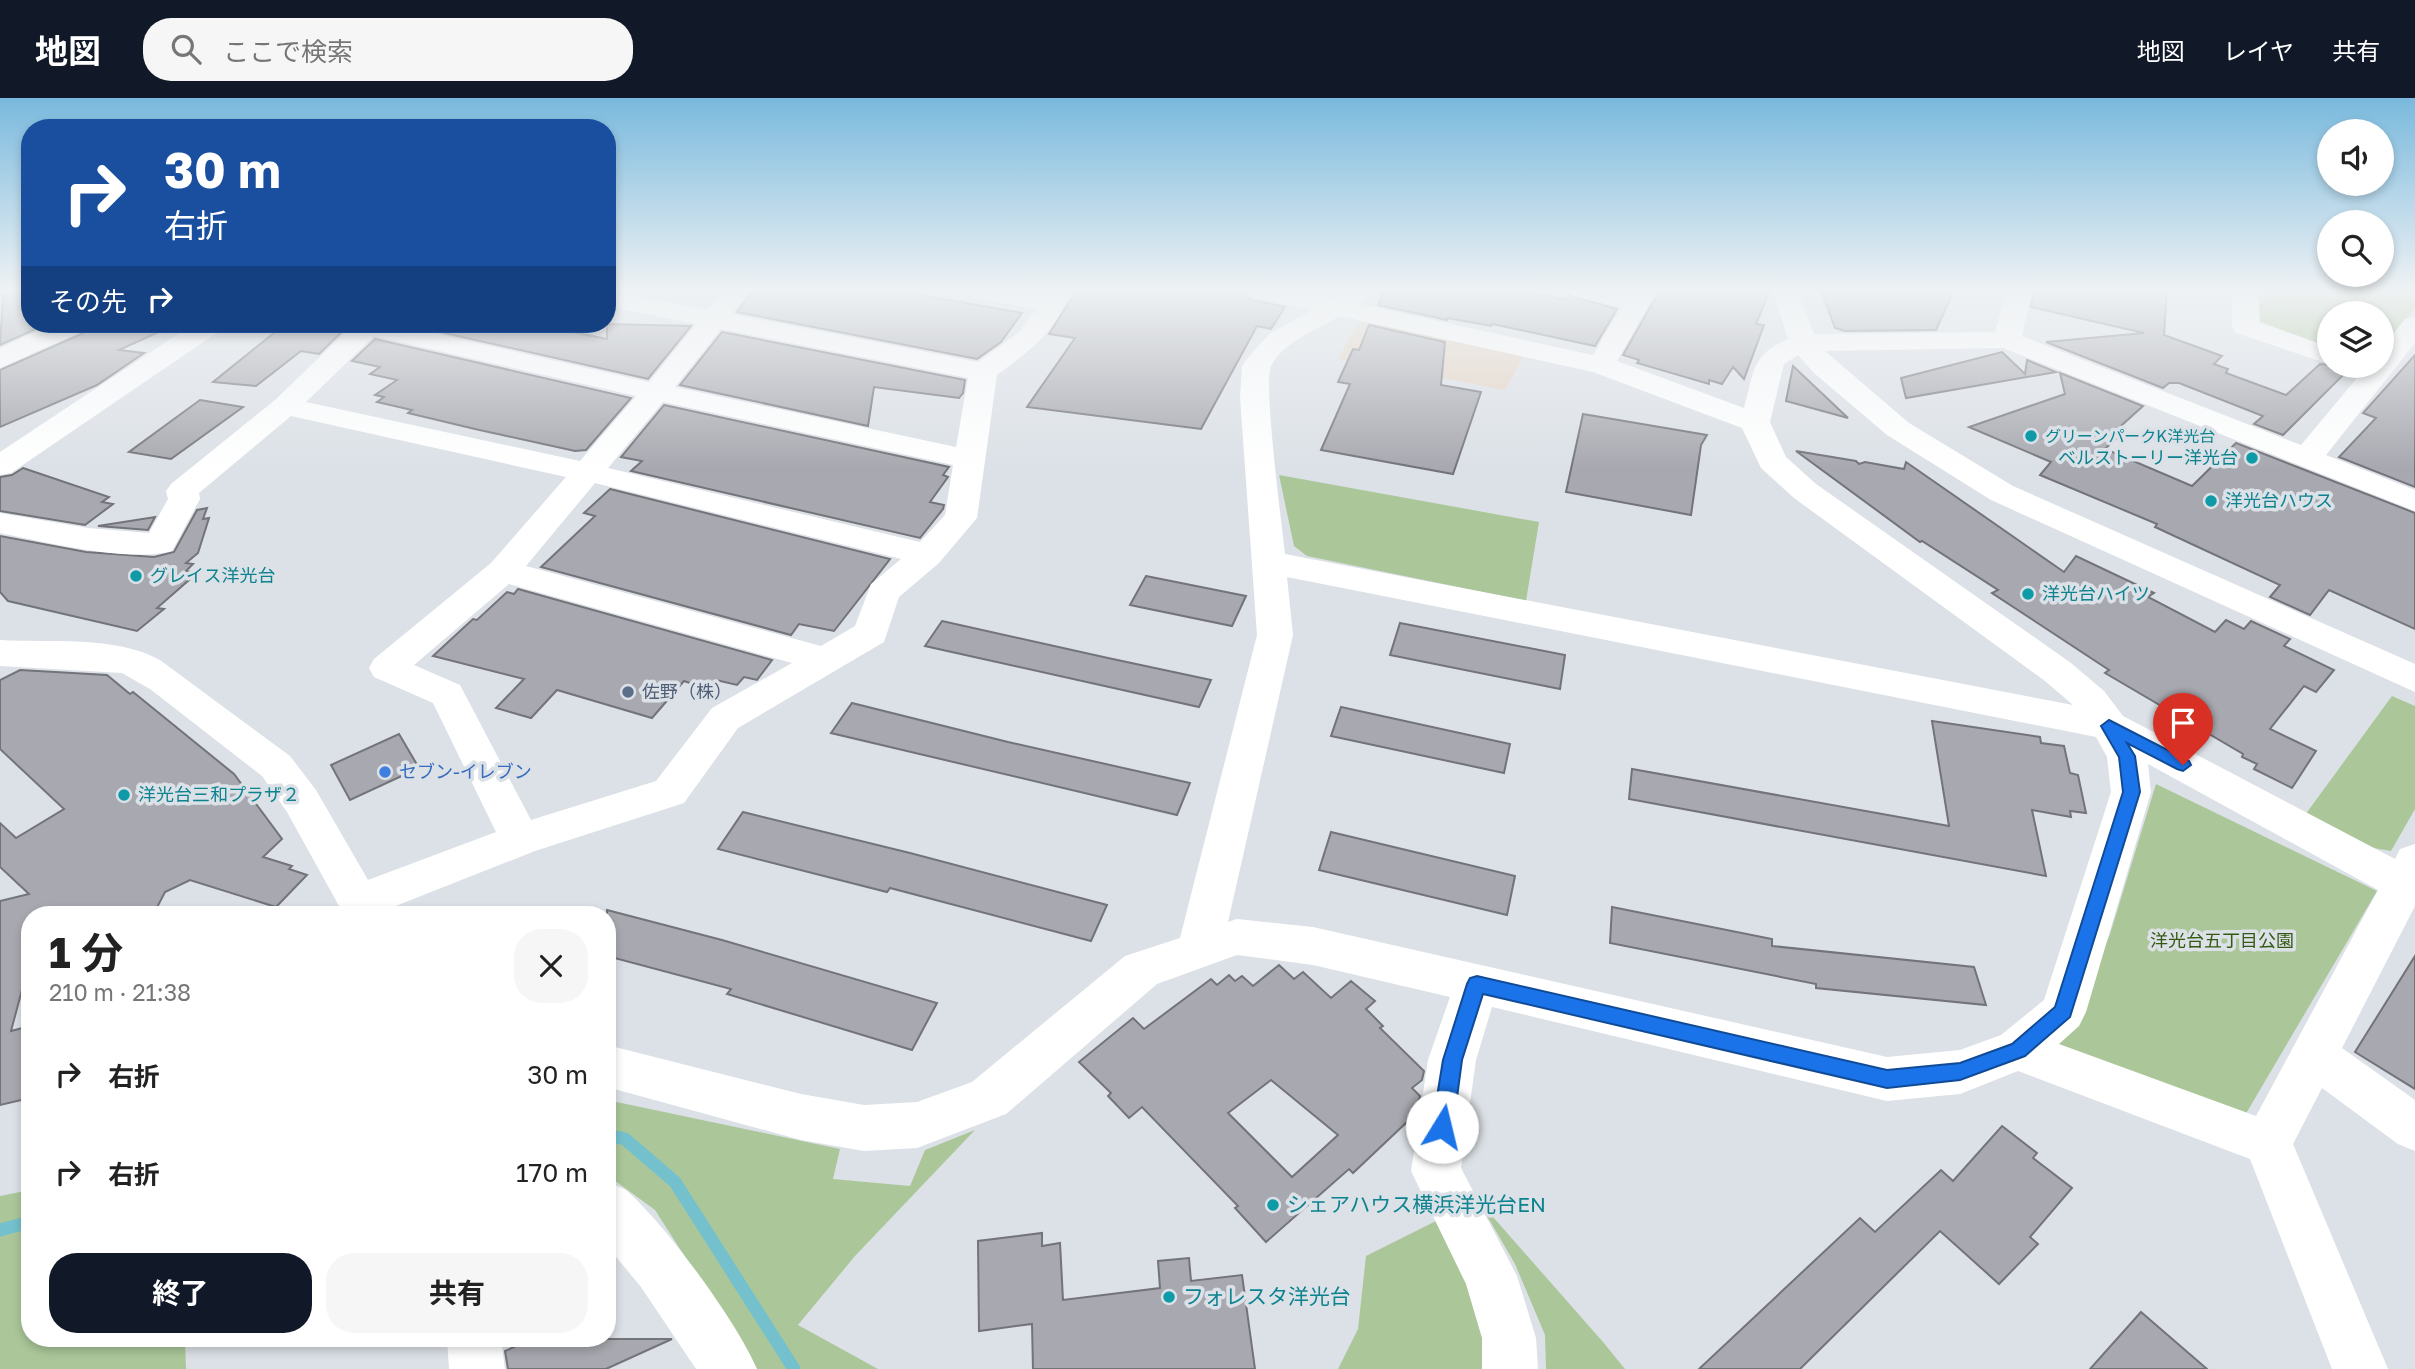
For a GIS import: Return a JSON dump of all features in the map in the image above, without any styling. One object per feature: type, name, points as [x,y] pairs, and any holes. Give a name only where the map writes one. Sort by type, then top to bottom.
[{"type":"street","points":[[0,359],[21,349]]},
{"type":"street","points":[[0,466],[173,349]]},
{"type":"street","points":[[0,523],[89,540],[160,544],[184,499],[182,491],[285,406],[344,349]]},
{"type":"street","points":[[473,349],[656,392],[971,458]]},
{"type":"street","points":[[520,840],[447,694],[387,668],[503,571],[689,349]]},
{"type":"street","points":[[868,349],[984,372]]},
{"type":"street","points":[[371,906],[520,840],[670,792],[725,718],[871,634],[883,592],[927,555],[961,518],[984,372],[1015,349]]},
{"type":"street","points":[[1200,948],[1275,635],[1255,397],[1256,366],[1271,349]]},
{"type":"street","points":[[1543,349],[1601,365],[1755,422]]},
{"type":"street","points":[[1601,365],[1610,349]]},
{"type":"street","points":[[616,1068],[801,1117],[864,1128],[917,1125],[989,1098],[1141,970],[1237,937],[1312,946],[1887,1079],[1960,1072],[2018,1050],[2063,1012],[2131,792],[2127,756],[2091,700],[2058,672],[1805,491],[1772,461],[1755,422],[1770,364],[1777,354],[1788,349]]},
{"type":"street","points":[[1809,349],[1846,387],[1898,429],[1944,460],[2002,493],[2415,679]]},
{"type":"street","points":[[2031,349],[2415,501]]},
{"type":"street","points":[[2307,458],[2361,378]]},
{"type":"street","points":[[285,406],[587,472],[927,555]]},
{"type":"street","points":[[1268,562],[2109,726],[2411,877],[2268,1143]]},
{"type":"street","points":[[503,571],[828,660]]},
{"type":"street","points":[[0,653],[91,657],[141,665],[276,765],[362,906]]},
{"type":"street","points":[[1477,984],[1452,1060],[1436,1171],[1490,1276],[1509,1338],[1510,1369]]},
{"type":"street","points":[[2018,1050],[2268,1143],[2360,1369]]},
{"type":"street","points":[[2315,1056],[2415,1128]]},
{"type":"street","points":[[616,1217],[660,1268],[729,1369]]},
{"type":"street","points":[[475,1347],[477,1369]]},
{"type":"shaded area","points":[[1343,349],[1501,349],[1524,356],[1505,390],[1338,359]]},
{"type":"green space","points":[[1279,475],[1539,522],[1526,601],[1307,556],[1294,546]]},
{"type":"green space","points":[[2392,696],[2415,706],[2415,809],[2391,851],[2367,847],[2305,815]]},
{"type":"green space","name":"洋光台五丁目公園","points":[[2156,784],[2377,891],[2241,1122],[2048,1048],[2080,1007],[2110,934]]},
{"type":"green space","points":[[616,1102],[840,1149],[833,1179],[910,1186],[925,1150],[975,1130],[855,1256],[798,1325],[878,1369],[757,1369],[655,1210],[616,1182]]},
{"type":"green space","points":[[1457,1176],[1625,1369],[1546,1369],[1545,1335],[1515,1264],[1490,1221]]},
{"type":"green space","points":[[21,1192],[21,1347],[185,1347],[186,1369],[0,1369],[0,1196]]},
{"type":"green space","points":[[1442,1218],[1476,1281],[1495,1369],[1338,1369],[1358,1329],[1366,1256]]},
{"type":"building","points":[[47,349],[121,349],[144,353],[97,385],[0,427],[0,370]]},
{"type":"building","points":[[254,349],[324,349],[319,354],[301,351],[256,386],[213,382]]},
{"type":"building","points":[[364,349],[420,349],[631,398],[586,450],[575,451],[408,413],[412,410],[377,402],[384,397],[375,395],[397,380],[370,374],[380,367],[352,361]]},
{"type":"building","points":[[517,349],[672,349],[648,379]]},
{"type":"building","points":[[708,349],[810,349],[965,380],[963,393],[959,398],[874,387],[868,426],[680,385]]},
{"type":"building","points":[[928,349],[991,349],[977,359]]},
{"type":"building","points":[[1067,349],[1244,349],[1201,429],[1027,407]]},
{"type":"building","points":[[1353,349],[1444,349],[1441,385],[1481,392],[1453,474],[1321,450],[1350,384],[1338,382]]},
{"type":"building","points":[[1626,349],[1755,349],[1744,379],[1733,367],[1722,384],[1709,380],[1709,384],[1637,363],[1639,360],[1623,355]]},
{"type":"building","points":[[2065,349],[2204,349],[2222,356],[2214,364],[2228,369],[2226,373],[2286,395],[2317,367],[2317,378],[2340,378],[2283,435],[2254,424],[2263,416],[2179,383],[2169,383],[2163,388]]},
{"type":"building","points":[[2002,352],[2025,374],[2027,360],[2056,372],[1906,398],[1901,378]]},
{"type":"building","points":[[2415,355],[2415,487],[2339,457],[2376,418],[2363,413]]},
{"type":"building","points":[[1793,366],[1848,418],[1786,401]]},
{"type":"building","points":[[2060,373],[2143,406],[2122,425],[2117,431],[2122,433],[2105,449],[2192,486],[2236,443],[2415,513],[2415,629],[2329,590],[2310,615],[2270,597],[2280,585],[2155,527],[2157,524],[2040,475],[2051,462],[1969,427],[2065,394]]},
{"type":"building","points":[[200,400],[243,407],[171,459],[129,452]]},
{"type":"building","points":[[664,405],[949,467],[943,475],[948,477],[930,502],[944,505],[943,509],[920,538],[631,471],[642,461],[621,457]]},
{"type":"building","points":[[1583,414],[1707,435],[1701,445],[1691,515],[1566,492]]},
{"type":"building","points":[[1796,451],[1856,461],[1859,464],[1865,462],[1904,469],[1906,462],[2064,572],[2076,556],[2154,593],[2148,597],[2215,632],[2226,620],[2244,629],[2251,621],[2290,639],[2284,646],[2334,670],[2316,692],[2304,686],[2270,729],[2316,751],[2292,788],[2254,769],[2257,764],[2242,757],[2243,754],[2105,673],[2109,670],[1992,593],[1998,590],[1920,542]]},
{"type":"building","points":[[23,468],[109,497],[102,502],[113,504],[85,525],[0,511],[0,477],[12,475]]},
{"type":"building","points":[[610,489],[890,559],[834,631],[799,624],[791,635],[541,567],[595,516],[584,513]]},
{"type":"building","points":[[207,508],[203,519],[209,518],[198,553],[186,563],[193,564],[186,571],[197,573],[157,608],[164,609],[137,631],[8,601],[0,592],[0,536],[86,552],[154,557],[174,552],[197,510]]},
{"type":"building","points":[[155,517],[148,530],[98,526]]},
{"type":"building","points":[[1146,576],[1246,596],[1232,626],[1130,605]]},
{"type":"building","points":[[518,589],[772,660],[757,680],[744,677],[737,685],[716,680],[704,688],[684,681],[652,718],[557,690],[531,718],[496,708],[524,679],[433,656],[507,592],[514,594]]},
{"type":"building","points":[[942,621],[1211,680],[1199,707],[925,646]]},
{"type":"building","points":[[1400,623],[1565,655],[1560,689],[1390,655]]},
{"type":"building","points":[[20,670],[107,675],[130,694],[133,692],[234,774],[282,839],[263,857],[292,866],[289,869],[307,875],[277,906],[190,880],[165,892],[158,906],[21,906],[21,994],[11,1031],[21,1028],[21,1100],[0,1105],[0,901],[29,894],[0,867],[0,823],[16,838],[64,809],[0,749],[0,680]]},
{"type":"building","points":[[852,703],[1190,783],[1177,815],[831,733]]},
{"type":"building","points":[[1341,707],[1510,744],[1504,773],[1331,736]]},
{"type":"building","points":[[1932,721],[2040,737],[2041,743],[2064,746],[2070,773],[2078,775],[2086,813],[2070,811],[2071,817],[2032,810],[2046,876],[1629,799],[1632,769],[1949,826]]},
{"type":"building","points":[[399,734],[419,768],[350,800],[331,765]]},
{"type":"building","points":[[743,812],[1107,905],[1091,941],[890,888],[887,892],[718,849]]},
{"type":"building","points":[[1331,832],[1515,876],[1507,915],[1319,870]]},
{"type":"building","points":[[1612,907],[1772,939],[1772,946],[1974,967],[1986,1005],[1816,988],[1816,984],[1610,943]]},
{"type":"building","points":[[616,912],[722,940],[937,1003],[912,1050],[727,994],[731,989],[616,958]]},
{"type":"building","points":[[2415,956],[2415,1089],[2355,1052]]},
{"type":"building","points":[[1279,965],[1294,979],[1303,972],[1331,998],[1351,981],[1375,1001],[1366,1009],[1383,1026],[1380,1028],[1424,1071],[1422,1080],[1412,1088],[1420,1096],[1416,1118],[1409,1124],[1407,1122],[1353,1173],[1349,1169],[1266,1242],[1235,1208],[1238,1206],[1142,1107],[1129,1118],[1108,1096],[1111,1093],[1079,1062],[1133,1018],[1144,1029],[1211,979],[1217,985],[1229,975],[1235,981],[1242,976],[1253,986]],"holes":[[[1271,1080],[1338,1135],[1292,1177],[1228,1113]]]},
{"type":"building","points":[[2002,1126],[2037,1153],[2033,1158],[2072,1188],[2030,1237],[2038,1244],[1999,1284],[1940,1231],[1800,1369],[1699,1369],[1860,1218],[1875,1232],[1941,1170],[1953,1181]]},
{"type":"building","name":"フォレスタ洋光台","points":[[1042,1233],[1042,1246],[1060,1243],[1063,1300],[1160,1288],[1158,1261],[1189,1258],[1191,1281],[1242,1275],[1255,1369],[1033,1369],[1032,1324],[979,1331],[978,1241]]},
{"type":"building","points":[[2141,1312],[2207,1369],[2090,1369]]},
{"type":"building","points":[[616,1339],[672,1339],[606,1369],[508,1369],[505,1351],[514,1347],[616,1347]]},
{"type":"waterway","points":[[616,1137],[625,1139],[675,1182],[794,1369]]},
{"type":"waterway","points":[[0,1230],[21,1224]]},
{"type":"place","name":"グリーンパークK洋光台","points":[[2031,436]]},
{"type":"place","name":"ベルストーリー洋光台","points":[[2252,458]]},
{"type":"place","name":"洋光台ハウス","points":[[2211,501]]},
{"type":"place","name":"グレイス洋光台","points":[[136,576]]},
{"type":"place","name":"洋光台ハイツ","points":[[2028,594]]},
{"type":"place","name":"佐野（株）","points":[[628,692]]},
{"type":"place","name":"セブン-イレブン","points":[[385,772]]},
{"type":"place","name":"洋光台三和プラザ２","points":[[124,795]]},
{"type":"place","name":"シェアハウス横浜洋光台EN","points":[[1273,1205]]},
{"type":"place","name":"フォレスタ洋光台","points":[[1169,1297]]},
{"type":"route","points":[[1442,1127],[1452,1060],[1477,984],[1887,1079],[1960,1072],[2018,1050],[2063,1012],[2131,792],[2127,756],[2109,726],[2183,765]]}]
